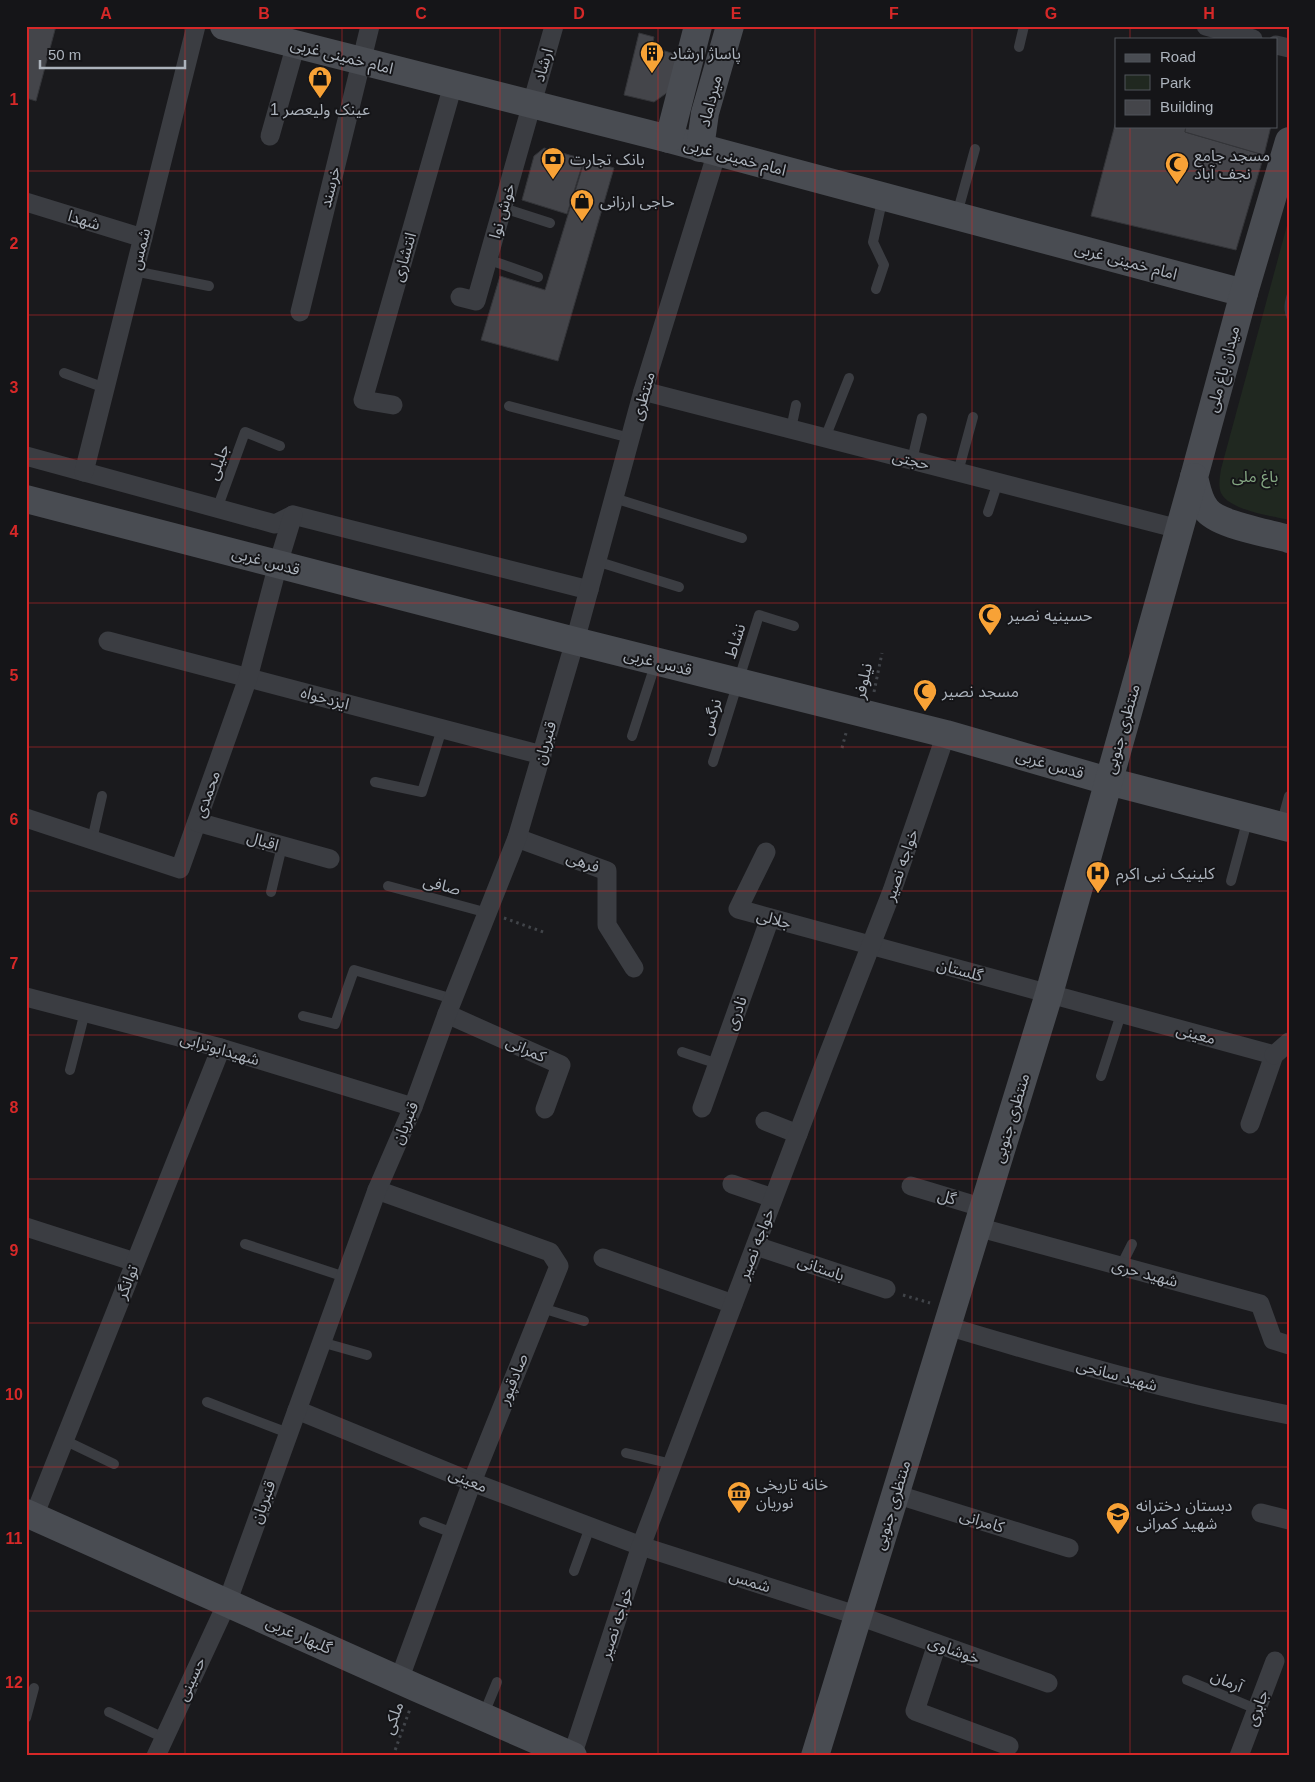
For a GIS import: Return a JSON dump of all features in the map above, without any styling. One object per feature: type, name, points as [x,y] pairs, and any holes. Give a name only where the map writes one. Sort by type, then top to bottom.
[{"type":"main road","name":"امام خمینی غربی","points":[[224,26],[669,139],[1244,293]]},
{"type":"main road","name":"میرداماد","points":[[669,139],[698,26]]},
{"type":"main road","name":"میرداماد","points":[[709,150],[705,113],[730,26]]},
{"type":"main road","name":"میدان باغ ملی","points":[[1289,141],[1244,293],[1194,476],[1198,497],[1207,511],[1219,520],[1289,539]]},
{"type":"main road","name":"منتظری جنوبی","points":[[815,1756],[1049,994],[1194,476]]},
{"type":"main road","name":"قدس غربی","points":[[26,499],[575,641],[946,734],[1108,781],[1285,827]]},
{"type":"main road","name":"گلبهار غربی","points":[[30,1514],[573,1756]]},
{"type":"street","name":"شمس","points":[[84,472],[196,26]]},
{"type":"street","name":"خرسند","points":[[300,312],[370,26]]},
{"type":"street","name":"ارشاد","points":[[532,104],[554,26]]},
{"type":"street","points":[[1206,26],[1250,38]]},
{"type":"street","points":[[270,136],[296,44]]},
{"type":"street","name":"انتشاری","points":[[393,405],[363,400],[453,85]]},
{"type":"street","name":"خوش نوا","points":[[460,297],[476,302],[532,104]]},
{"type":"street","name":"منتظری","points":[[575,641],[709,150]]},
{"type":"street","name":"شهدا","points":[[26,202],[143,238]]},
{"type":"street","name":"حجتی","points":[[643,391],[1179,529]]},
{"type":"street","points":[[26,456],[275,524],[293,515],[589,590]]},
{"type":"street","name":"محمدی","points":[[26,818],[180,868],[248,678],[293,515]]},
{"type":"street","name":"ایزدخواه","points":[[108,641],[542,755]]},
{"type":"street","name":"قنبریان","points":[[227,1603],[377,1190],[413,1107],[450,1006],[518,838],[575,641]]},
{"type":"street","name":"خواجه نصیر","points":[[573,1756],[641,1546],[892,891],[946,734]]},
{"type":"street","name":"اقبال","points":[[197,822],[330,859]]},
{"type":"street","name":"فرهی","points":[[518,838],[607,870],[607,925],[634,968]]},
{"type":"street","name":"جلالی","points":[[766,852],[738,909],[871,945]]},
{"type":"street","name":"نادری","points":[[702,1108],[770,918]]},
{"type":"street","name":"گلستان","points":[[871,945],[1049,994]]},
{"type":"street","name":"معینی","points":[[1049,994],[1274,1056]]},
{"type":"street","name":"شهیدابوترابی","points":[[26,997],[221,1048],[413,1107]]},
{"type":"street","name":"کمرانی","points":[[450,1006],[561,1065],[545,1109]]},
{"type":"street","points":[[1250,1124],[1274,1056],[1289,1042]]},
{"type":"street","name":"توانگر","points":[[30,1514],[64,1440],[221,1048]]},
{"type":"street","points":[[765,1121],[798,1134]]},
{"type":"street","points":[[732,1184],[774,1198]]},
{"type":"street","name":"گل","points":[[911,1186],[980,1217]]},
{"type":"street","name":"صادقپور","points":[[377,1190],[550,1252],[559,1266],[453,1533],[408,1684]]},
{"type":"street","name":"شهید حری","points":[[980,1217],[1121,1266],[1260,1304],[1273,1340],[1289,1344]]},
{"type":"street","points":[[26,1227],[135,1262]]},
{"type":"street","name":"باستانی","points":[[756,1246],[886,1289]]},
{"type":"street","points":[[603,1258],[733,1304]]},
{"type":"street","name":"شهید سانحی","points":[[949,1318],[1050,1356],[1194,1395],[1289,1415]]},
{"type":"street","name":"معینی","points":[[297,1410],[472,1482],[641,1546]]},
{"type":"street","name":"کامرانی","points":[[895,1494],[1069,1548]]},
{"type":"street","points":[[1261,1513],[1289,1520]]},
{"type":"street","name":"شمس","points":[[641,1546],[859,1616]]},
{"type":"street","name":"حسینی","points":[[156,1756],[227,1603]]},
{"type":"street","name":"خوشاوی","points":[[859,1616],[1048,1683]]},
{"type":"street","points":[[937,1644],[916,1712],[1009,1746]]},
{"type":"street","name":"جابری","points":[[1239,1756],[1275,1661]]},
{"type":"lane","points":[[1020,47],[1024,26]]},
{"type":"lane","points":[[957,215],[975,148]]},
{"type":"lane","points":[[876,289],[884,266],[873,242],[884,196]]},
{"type":"lane","points":[[503,208],[550,222]]},
{"type":"lane","points":[[488,259],[538,277]]},
{"type":"lane","points":[[134,271],[209,286]]},
{"type":"lane","points":[[64,373],[105,388]]},
{"type":"lane","points":[[825,438],[849,378]]},
{"type":"lane","points":[[791,429],[796,405]]},
{"type":"lane","points":[[509,406],[630,438]]},
{"type":"lane","points":[[958,472],[973,417]]},
{"type":"lane","points":[[912,460],[922,418]]},
{"type":"lane","name":"جلیلی","points":[[217,509],[245,432],[280,446]]},
{"type":"lane","points":[[988,512],[998,482]]},
{"type":"lane","points":[[614,498],[742,538]]},
{"type":"lane","points":[[596,562],[679,587]]},
{"type":"lane","name":"نشاط","points":[[738,682],[759,615],[794,626]]},
{"type":"lane","points":[[632,736],[656,661]]},
{"type":"lane","name":"نرگس","points":[[713,762],[738,682]]},
{"type":"lane","points":[[375,782],[422,792],[442,729]]},
{"type":"lane","points":[[92,840],[102,796]]},
{"type":"lane","points":[[1285,827],[1289,796]]},
{"type":"lane","points":[[1231,881],[1248,817]]},
{"type":"lane","points":[[271,892],[282,846]]},
{"type":"lane","name":"صافی","points":[[388,886],[488,913]]},
{"type":"lane","points":[[303,1016],[335,1024],[354,970],[450,1006]]},
{"type":"lane","points":[[70,1070],[85,1012]]},
{"type":"lane","points":[[1101,1076],[1120,1014]]},
{"type":"lane","points":[[682,1052],[718,1064]]},
{"type":"lane","points":[[245,1244],[345,1277]]},
{"type":"lane","points":[[1121,1266],[1132,1244]]},
{"type":"lane","points":[[542,1308],[584,1321]]},
{"type":"lane","points":[[321,1342],[367,1355]]},
{"type":"lane","points":[[207,1402],[288,1433]]},
{"type":"lane","points":[[64,1440],[114,1464]]},
{"type":"lane","points":[[626,1453],[672,1464]]},
{"type":"lane","points":[[424,1522],[453,1533]]},
{"type":"lane","points":[[574,1571],[590,1527]]},
{"type":"lane","name":"آرمان","points":[[1187,1680],[1256,1709]]},
{"type":"lane","points":[[482,1717],[497,1682]]},
{"type":"lane","points":[[26,1718],[34,1688]]},
{"type":"lane","points":[[108,1712],[164,1738]]},
{"type":"path","name":"نیلوفر","points":[[869,715],[882,654]]},
{"type":"path","points":[[488,913],[546,933]]},
{"type":"path","points":[[886,1289],[949,1318]]},
{"type":"path","name":"ملکی","points":[[393,1756],[408,1684]]},
{"type":"green space","name":"باغ ملی","points":[[1289,218],[1289,520],[1251,511],[1232,504],[1221,493],[1219,484],[1221,469]]},
{"type":"shaded area","points":[[1289,289],[1289,323],[1285,315],[1285,306]]},
{"type":"building","points":[[26,26],[56,26],[36,101],[26,98]]},
{"type":"building","name":"پاساژ ارشاد","points":[[639,33],[654,37],[652,47],[681,56],[668,92],[654,102],[624,95]]},
{"type":"building","name":"مسجد جامع نجف آباد","points":[[1115,125],[1115,128],[1186,128],[1185,132],[1264,155],[1236,250],[1091,216]]},
{"type":"building","points":[[1186,128],[1271,128],[1264,155],[1185,132]]},
{"type":"building","name":"بانک تجارت","points":[[544,148],[584,159],[567,214],[522,200],[534,156]]},
{"type":"building","name":"حاجی ارزانی","points":[[585,159],[614,168],[558,361],[481,340],[500,276],[545,290]]},
{"type":"place","name":"پاساژ ارشاد","points":[[652,74]]},
{"type":"place","name":"عینک ولیعصر 1","points":[[320,99]]},
{"type":"place","name":"بانک تجارت","points":[[553,180]]},
{"type":"place","name":"مسجد جامع نجف آباد","points":[[1177,185]]},
{"type":"place","name":"حاجی ارزانی","points":[[582,222]]},
{"type":"place","name":"حسینیه نصیر","points":[[990,636]]},
{"type":"place","name":"مسجد نصیر","points":[[925,712]]},
{"type":"place","name":"کلینیک نبی اکرم","points":[[1098,894]]},
{"type":"place","name":"خانه تاریخی نوریان","points":[[739,1514]]},
{"type":"place","name":"دبستان دخترانه شهید کمرانی","points":[[1118,1535]]}]
